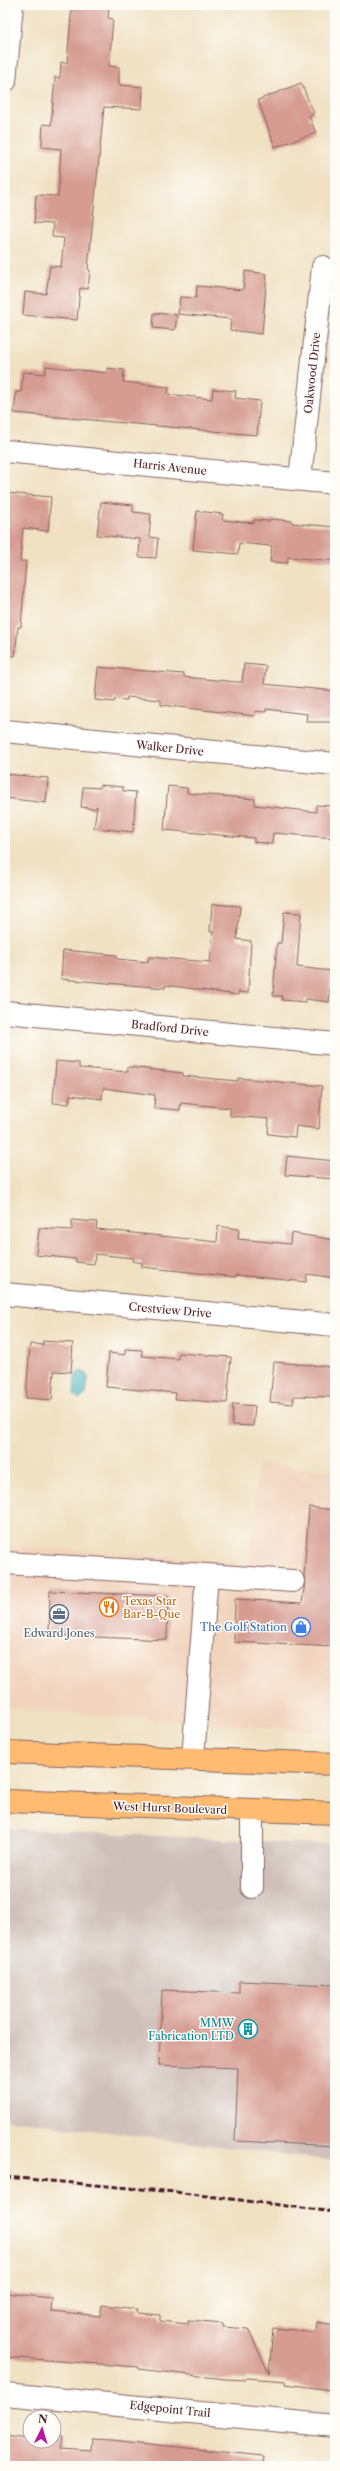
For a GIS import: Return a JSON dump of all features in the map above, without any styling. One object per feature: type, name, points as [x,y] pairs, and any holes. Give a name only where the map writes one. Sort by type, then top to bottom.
[{"type":"main road","points":[[5,1752],[335,1764]]},
{"type":"main road","name":"West Hurst Boulevard","points":[[5,1801],[335,1813]]},
{"type":"street","points":[[5,82],[12,5]]},
{"type":"street","name":"Oakwood Drive","points":[[300,479],[323,267]]},
{"type":"street","name":"Harris Avenue","points":[[5,451],[335,483]]},
{"type":"street","name":"Walker Drive","points":[[5,731],[335,764]]},
{"type":"street","name":"Bradford Drive","points":[[5,1012],[335,1044]]},
{"type":"street","name":"Crestview Drive","points":[[5,1294],[335,1324]]},
{"type":"street","points":[[5,1563],[293,1581]]},
{"type":"street","points":[[193,1758],[207,1576]]},
{"type":"street","points":[[252,1811],[252,1887]]},
{"type":"street","name":"Edgepoint Trail","points":[[5,2394],[335,2426]]},
{"type":"shaded area","points":[[258,1464],[335,1471],[335,1733],[5,1708],[5,1545],[250,1563]]},
{"type":"shaded area","points":[[5,1828],[335,1845],[335,2161],[5,2119]]},
{"type":"water","points":[[80,1371],[86,1373],[88,1378],[86,1394],[79,1399],[74,1395],[75,1375]]},
{"type":"building","points":[[72,5],[109,5],[108,18],[113,19],[109,66],[119,67],[119,85],[143,87],[142,109],[104,107],[88,269],[90,270],[88,289],[80,288],[77,320],[23,315],[25,292],[46,294],[50,266],[61,267],[64,238],[52,237],[53,224],[34,223],[36,195],[58,196],[61,149],[42,147],[43,124],[51,125],[55,77],[60,78],[61,62],[67,63]]},
{"type":"building","points":[[301,83],[314,113],[309,116],[316,133],[275,147],[258,100]]},
{"type":"building","points":[[245,271],[267,274],[262,334],[230,330],[231,319],[178,314],[180,297],[196,298],[197,286],[243,290]]},
{"type":"building","points":[[154,313],[177,315],[175,330],[153,328]]},
{"type":"building","points":[[46,366],[107,373],[107,368],[124,370],[123,382],[169,387],[168,394],[212,399],[213,389],[236,391],[235,398],[260,401],[257,435],[14,413],[16,392],[21,392],[23,372],[45,374]]},
{"type":"building","points":[[6,493],[51,497],[48,531],[23,528],[20,561],[26,561],[21,627],[18,627],[15,656],[5,656]]},
{"type":"building","points":[[101,502],[133,505],[133,512],[151,514],[149,537],[158,538],[156,558],[139,557],[140,539],[97,535]]},
{"type":"building","points":[[197,511],[223,514],[222,520],[254,523],[254,520],[269,521],[270,519],[292,521],[292,523],[335,527],[335,561],[288,557],[288,563],[270,562],[272,546],[239,543],[238,554],[193,550]]},
{"type":"building","points":[[244,664],[266,666],[264,684],[335,691],[335,722],[306,722],[307,714],[266,709],[266,712],[255,711],[255,716],[161,705],[161,700],[127,697],[127,700],[115,699],[114,702],[95,700],[98,667],[184,674],[184,677],[242,682]]},
{"type":"building","points":[[5,774],[48,778],[46,803],[5,798]]},
{"type":"building","points":[[100,785],[123,787],[123,791],[136,792],[133,832],[94,828],[97,806],[94,809],[81,807],[83,787],[100,788]]},
{"type":"building","points":[[168,786],[187,788],[187,793],[255,799],[255,805],[316,812],[316,805],[332,806],[331,812],[335,812],[335,838],[273,833],[272,844],[254,842],[254,838],[164,830]]},
{"type":"building","points":[[212,904],[240,906],[237,939],[251,941],[248,993],[238,992],[238,995],[165,985],[165,988],[61,979],[63,950],[117,955],[117,959],[148,962],[149,957],[210,962],[213,932],[210,932]]},
{"type":"building","points":[[284,912],[301,913],[297,967],[332,971],[329,1002],[305,999],[305,1002],[282,1000],[282,996],[273,996],[277,943],[281,943]]},
{"type":"building","points":[[56,1061],[79,1063],[79,1068],[128,1072],[128,1067],[183,1073],[183,1076],[238,1081],[238,1078],[322,1086],[319,1129],[296,1126],[295,1137],[268,1134],[269,1119],[230,1116],[230,1108],[181,1103],[180,1110],[154,1108],[155,1095],[103,1088],[102,1099],[70,1095],[69,1104],[53,1103]]},
{"type":"building","points":[[287,1156],[335,1161],[335,1179],[285,1175]]},
{"type":"building","points":[[72,1220],[97,1222],[96,1229],[217,1242],[218,1226],[239,1229],[238,1239],[290,1244],[291,1233],[335,1240],[335,1278],[307,1274],[306,1282],[236,1275],[236,1277],[142,1267],[142,1263],[132,1261],[133,1258],[95,1254],[94,1264],[76,1262],[76,1259],[36,1255],[39,1228],[72,1230]]},
{"type":"building","points":[[43,1341],[73,1343],[71,1372],[54,1371],[52,1400],[26,1398],[30,1344],[43,1345]]},
{"type":"building","points":[[125,1349],[142,1350],[142,1356],[178,1359],[179,1353],[231,1357],[227,1403],[175,1399],[176,1393],[106,1387],[109,1353],[125,1355]]},
{"type":"building","points":[[274,1362],[335,1367],[335,1397],[294,1396],[293,1404],[270,1402]]},
{"type":"building","points":[[233,1404],[255,1406],[253,1426],[232,1425]]},
{"type":"building","points":[[309,1507],[335,1510],[335,1647],[234,1642],[235,1599],[302,1603],[305,1582],[304,1575]]},
{"type":"building","points":[[50,1591],[168,1596],[167,1640],[49,1635]]},
{"type":"building","name":"MMW Fabrication LTD","points":[[239,1981],[335,1985],[335,2146],[235,2141],[238,2068],[159,2065],[162,1990],[239,1993]]},
{"type":"building","points":[[5,2293],[52,2298],[51,2311],[100,2316],[102,2305],[138,2309],[137,2313],[160,2315],[160,2321],[188,2324],[188,2320],[223,2323],[223,2327],[248,2329],[269,2373],[273,2328],[316,2332],[317,2322],[335,2325],[335,2376],[333,2376],[331,2390],[286,2384],[286,2381],[247,2378],[246,2380],[225,2379],[139,2369],[139,2367],[5,2357]]},
{"type":"building","points":[[5,2436],[22,2438],[22,2449],[62,2448],[91,2450],[92,2439],[263,2456],[262,2466],[5,2466]]},
{"type":"railway","points":[[5,2177],[175,2192],[335,2212]]},
{"type":"place","name":"Texas Star Bar-B-Que","points":[[109,1607]]},
{"type":"place","name":"Edward Jones","points":[[59,1614]]},
{"type":"place","name":"The Golf Station","points":[[301,1627]]},
{"type":"place","name":"MMW Fabrication LTD","points":[[248,2029]]}]
